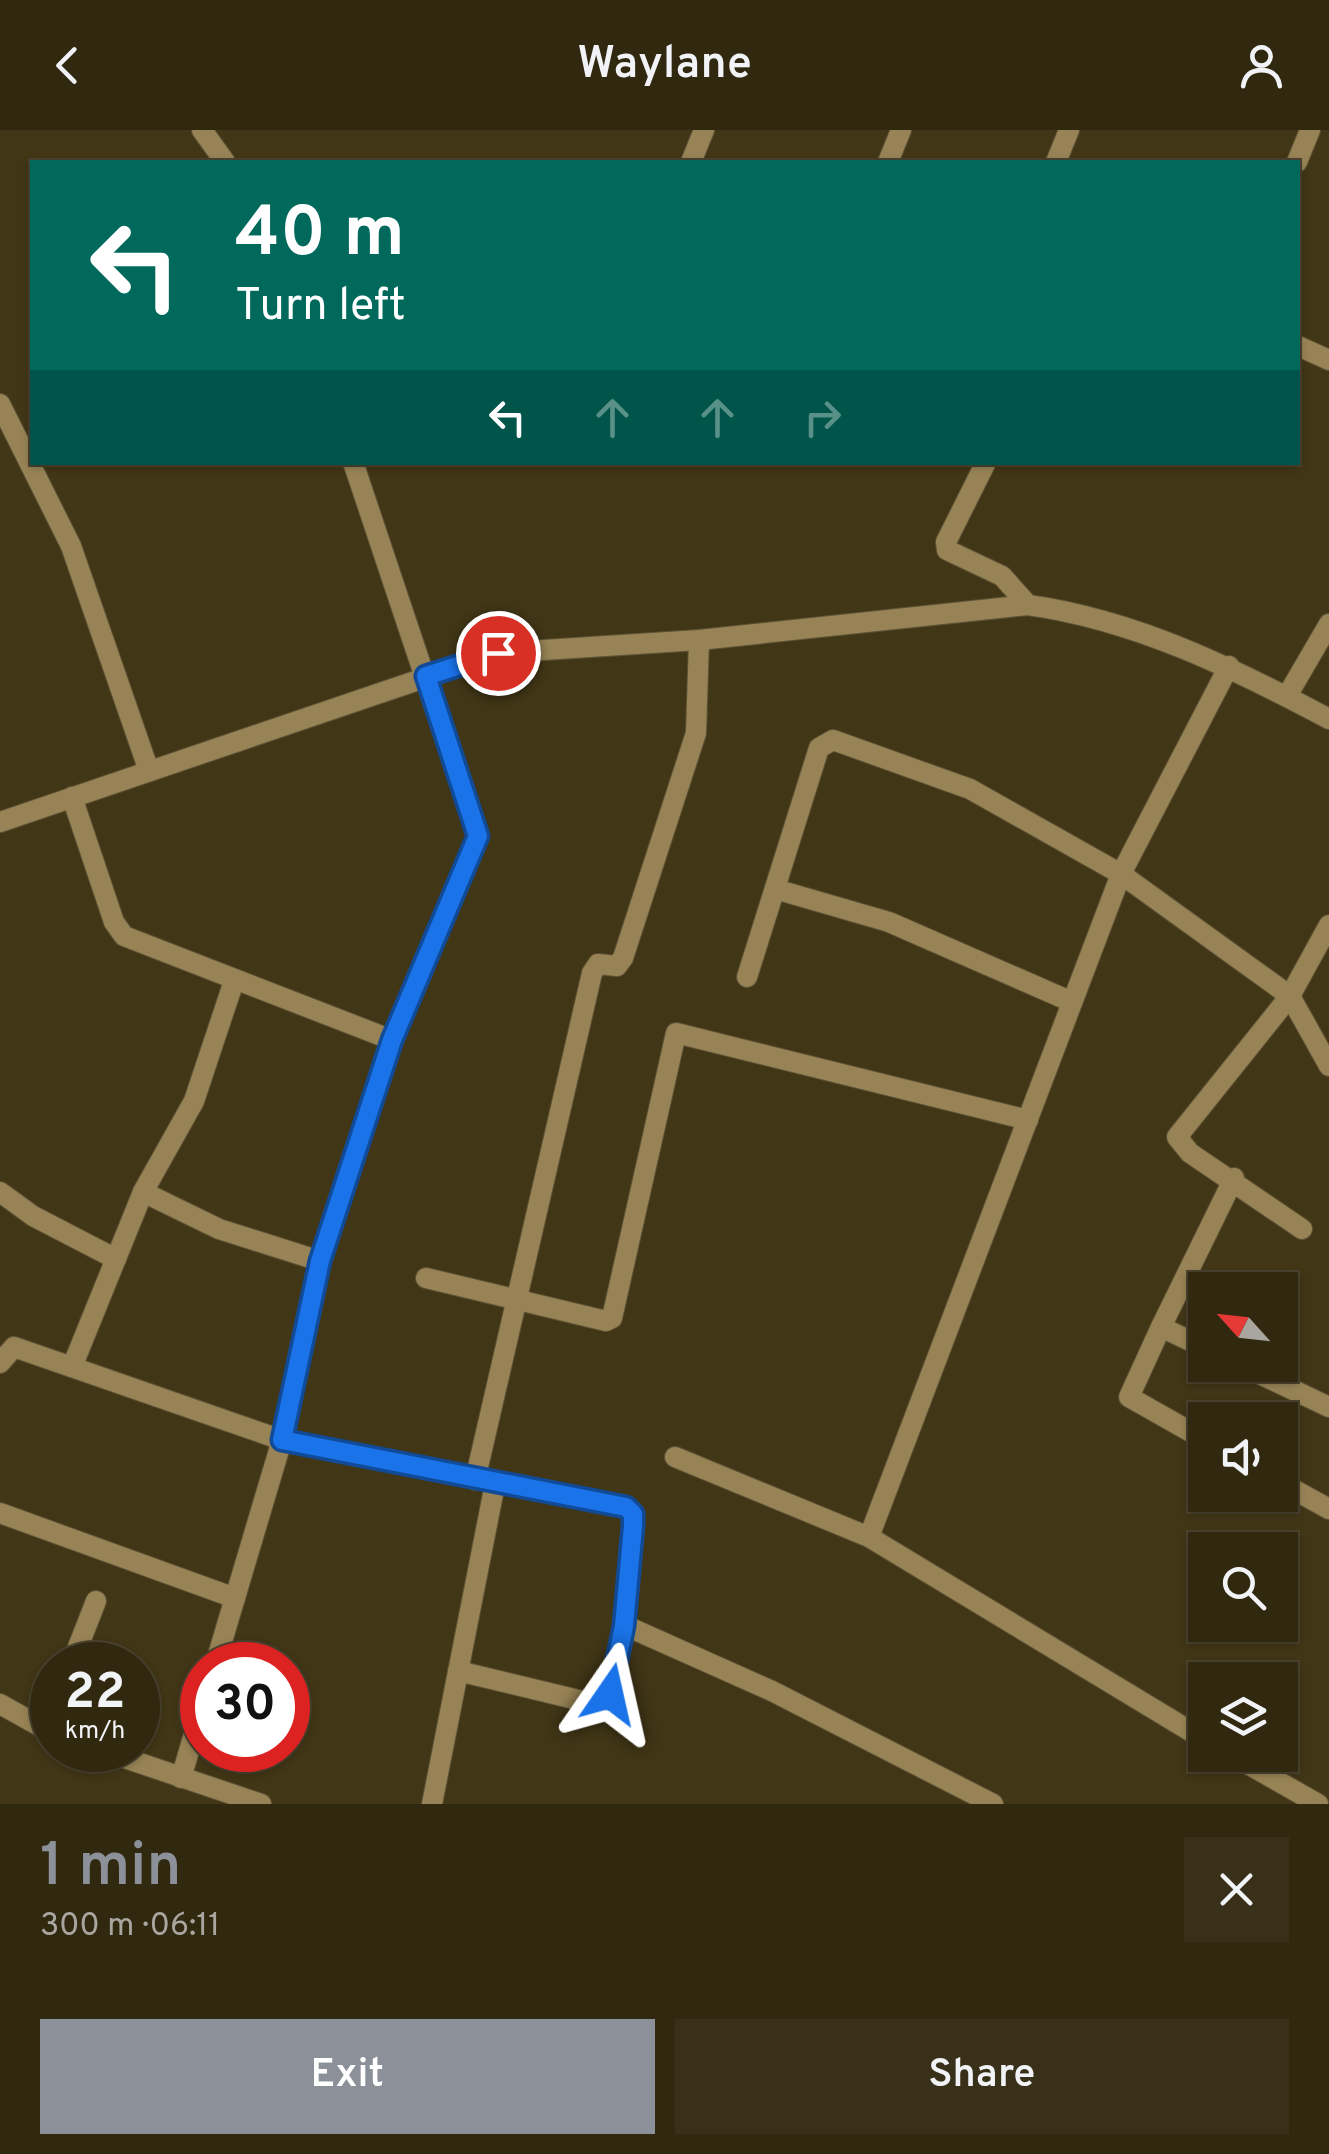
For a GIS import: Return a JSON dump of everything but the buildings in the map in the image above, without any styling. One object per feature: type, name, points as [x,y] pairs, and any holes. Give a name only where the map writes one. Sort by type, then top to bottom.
[{"type":"street","points":[[202,130],[224,160]]},
{"type":"street","points":[[693,160],[704,130]]},
{"type":"street","points":[[889,160],[901,130]]},
{"type":"street","points":[[1057,160],[1069,130]]},
{"type":"street","points":[[1298,160],[1310,130]]},
{"type":"street","points":[[1300,347],[1329,360]]},
{"type":"street","points":[[0,404],[30,464]]},
{"type":"street","points":[[30,465],[71,546],[149,772]]},
{"type":"street","points":[[222,1642],[282,1440],[320,1261],[392,1040],[478,836],[354,465]]},
{"type":"street","points":[[984,465],[946,542],[947,550],[1002,576],[1028,605]]},
{"type":"street","points":[[2,814],[72,798],[498,653],[700,640],[1028,605],[1075,612],[1228,666],[1329,719]]},
{"type":"street","points":[[1287,696],[1329,624]]},
{"type":"street","points":[[432,1804],[458,1671],[516,1301],[592,973],[598,964],[617,966],[623,958],[696,733],[700,640]]},
{"type":"street","points":[[869,1537],[1121,874],[1228,666]]},
{"type":"street","points":[[748,977],[818,748],[833,740],[970,789],[1121,874],[1290,996],[1329,1066]]},
{"type":"street","points":[[72,798],[114,922],[124,936],[392,1040]]},
{"type":"street","points":[[775,889],[889,922],[1072,1002]]},
{"type":"street","points":[[1302,1229],[1234,1178],[1190,1152],[1177,1138],[1290,996],[1328,927]]},
{"type":"street","points":[[72,1367],[143,1192],[194,1101],[234,981]]},
{"type":"street","points":[[426,1278],[606,1321],[612,1318],[676,1033],[1028,1120]]},
{"type":"street","points":[[1188,1430],[1129,1397],[1234,1178]]},
{"type":"street","points":[[0,1192],[34,1216],[116,1259]]},
{"type":"street","points":[[143,1192],[219,1229],[320,1261]]},
{"type":"street","points":[[1162,1327],[1188,1340]]},
{"type":"street","points":[[0,1363],[14,1347],[282,1440],[485,1482],[614,1502],[633,1514],[624,1626],[610,1694],[596,1704],[458,1671]]},
{"type":"street","points":[[1277,1382],[1329,1407]]},
{"type":"street","points":[[675,1458],[869,1537],[1188,1730]]},
{"type":"street","points":[[1298,1492],[1329,1509]]},
{"type":"street","points":[[0,1513],[235,1598]]},
{"type":"street","points":[[80,1642],[96,1601]]},
{"type":"street","points":[[624,1626],[772,1691],[993,1804]]},
{"type":"street","points":[[0,1704],[30,1717]]},
{"type":"street","points":[[160,1771],[262,1804]]},
{"type":"street","points":[[181,1778],[183,1772]]},
{"type":"street","points":[[1262,1772],[1318,1804]]},
{"type":"route","points":[[498,653],[426,676],[478,836],[392,1040],[320,1261],[282,1440],[626,1507],[633,1514],[633,1526],[624,1626],[610,1694]]}]
